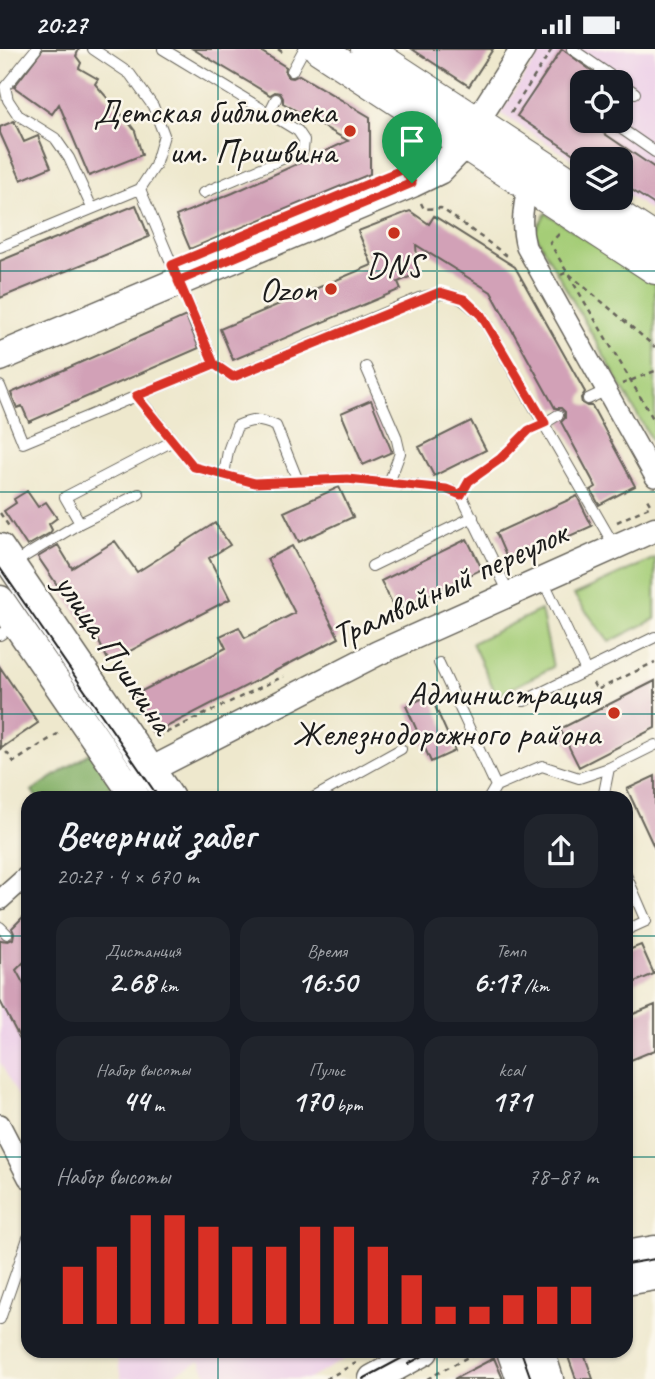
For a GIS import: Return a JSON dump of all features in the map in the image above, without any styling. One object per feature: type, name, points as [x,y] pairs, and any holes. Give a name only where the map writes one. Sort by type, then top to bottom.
[{"type":"main road","points":[[319,49],[420,117],[470,133],[570,184]]},
{"type":"main road","points":[[366,49],[470,133],[527,187],[655,269]]},
{"type":"main road","points":[[0,357],[412,183],[439,170],[470,133]]},
{"type":"main road","points":[[610,210],[655,239]]},
{"type":"main road","name":"улица Пушкина","points":[[6,556],[165,791]]},
{"type":"main road","name":"улица Пушкина","points":[[0,600],[8,629],[124,791]]},
{"type":"main road","points":[[633,1254],[655,1250]]},
{"type":"main road","points":[[633,1280],[655,1276]]},
{"type":"main road","points":[[365,1371],[403,1358]]},
{"type":"main road","points":[[514,1358],[521,1379]]},
{"type":"main road","points":[[542,1358],[550,1379]]},
{"type":"street","points":[[470,133],[523,49]]},
{"type":"street","points":[[527,187],[521,217],[526,247],[655,477]]},
{"type":"street","name":"Трамвайный переулок","points":[[129,791],[150,769],[378,653],[615,547],[654,514]]},
{"type":"street","points":[[0,900],[21,881]]},
{"type":"street","points":[[0,1124],[21,1164]]},
{"type":"lane","points":[[36,49],[5,87],[8,100],[18,115],[55,138],[69,157],[92,208]]},
{"type":"lane","points":[[0,247],[140,189],[155,166],[164,135],[153,106],[130,74],[93,49]]},
{"type":"lane","points":[[163,49],[298,131],[304,140],[303,150],[203,193]]},
{"type":"lane","points":[[292,71],[304,49]]},
{"type":"lane","points":[[572,49],[602,70]]},
{"type":"lane","points":[[269,113],[276,99]]},
{"type":"lane","points":[[628,133],[655,152]]},
{"type":"lane","points":[[140,189],[214,364],[233,377],[440,292],[464,299],[481,315],[615,547]]},
{"type":"lane","points":[[0,386],[23,443],[214,364]]},
{"type":"lane","points":[[366,367],[396,436],[400,453],[389,483]]},
{"type":"lane","points":[[588,399],[607,390]]},
{"type":"lane","points":[[136,396],[194,467],[255,483],[347,479],[446,489],[461,495],[509,593]]},
{"type":"lane","points":[[545,423],[558,415]]},
{"type":"lane","points":[[224,474],[228,451],[237,426],[249,420],[261,419],[276,426],[298,481]]},
{"type":"lane","points":[[79,523],[65,497],[173,440]]},
{"type":"lane","points":[[6,556],[139,494]]},
{"type":"lane","points":[[372,566],[473,517]]},
{"type":"lane","points":[[543,579],[586,671]]},
{"type":"lane","points":[[524,701],[655,636]]},
{"type":"lane","points":[[439,663],[496,786]]},
{"type":"lane","points":[[493,791],[496,786],[542,766],[579,778],[609,768],[655,745]]},
{"type":"lane","points":[[326,791],[401,749]]},
{"type":"lane","points":[[603,791],[609,768]]},
{"type":"lane","points":[[633,888],[651,919],[633,927]]},
{"type":"lane","points":[[0,1319],[21,1258]]},
{"type":"path","points":[[510,113],[552,49]]},
{"type":"path","points":[[420,117],[407,139],[404,169],[424,209],[441,208],[516,262]]},
{"type":"path","points":[[561,232],[550,243],[655,422]]},
{"type":"path","points":[[547,283],[567,272]]},
{"type":"path","points":[[567,272],[655,347]]},
{"type":"path","points":[[607,390],[655,371]]},
{"type":"path","points":[[461,495],[469,481],[500,459],[529,430],[545,423]]},
{"type":"path","points":[[647,499],[655,494]]},
{"type":"path","points":[[586,671],[597,690],[655,662]]},
{"type":"path","points":[[0,744],[14,762],[65,729]]},
{"type":"path","points":[[428,1379],[466,1358]]},
{"type":"path","points":[[326,1379],[365,1371]]},
{"type":"shaded area","points":[[543,49],[655,49],[655,213],[633,199],[633,147],[570,147],[570,158],[500,113]]},
{"type":"shaded area","points":[[21,919],[21,1102],[0,1062],[0,940]]},
{"type":"shaded area","points":[[117,1358],[346,1358],[309,1379],[209,1379],[200,1361],[164,1379],[121,1379]]},
{"type":"green space","points":[[546,213],[655,284],[655,446],[534,232]]},
{"type":"green space","points":[[655,558],[655,619],[609,642],[574,595]]},
{"type":"green space","points":[[541,610],[553,667],[497,696],[472,643]]},
{"type":"green space","points":[[93,751],[115,784],[104,791],[32,791]]},
{"type":"building","points":[[43,49],[79,49],[76,56],[81,63],[79,68],[98,79],[95,84],[135,131],[142,155],[89,176],[59,104],[52,114],[14,87]]},
{"type":"building","name":"Детская библиотека им. Пришвина","points":[[193,49],[257,49],[286,67],[288,77],[299,75],[370,117],[370,174],[190,249],[176,216],[348,141],[283,103],[280,93],[270,95]]},
{"type":"building","points":[[412,49],[493,49],[469,86]]},
{"type":"building","points":[[562,49],[591,70],[570,70],[570,133],[603,133],[624,147],[570,147],[570,152],[517,116]]},
{"type":"building","points":[[14,121],[24,142],[38,136],[51,167],[21,180],[0,133],[0,127]]},
{"type":"building","points":[[633,153],[655,168],[655,205],[633,191]]},
{"type":"building","points":[[136,205],[149,237],[0,298],[0,261]]},
{"type":"building","points":[[410,211],[429,224],[434,216],[515,267],[585,392],[581,398],[582,403],[592,406],[635,486],[599,505],[591,490],[596,487],[561,422],[565,418],[565,412],[561,408],[555,408],[491,292],[416,245],[418,273],[398,282],[401,289],[233,360],[220,329],[372,265],[358,231]]},
{"type":"building","points":[[186,316],[199,348],[29,422],[22,406],[17,408],[11,393]]},
{"type":"building","points":[[371,400],[392,452],[363,465],[341,413]]},
{"type":"building","points":[[471,421],[486,450],[434,476],[419,447]]},
{"type":"building","points":[[339,487],[353,517],[299,542],[284,512]]},
{"type":"building","points":[[27,491],[38,507],[46,502],[57,518],[49,524],[52,530],[50,533],[27,546],[4,511],[16,503],[14,499]]},
{"type":"building","points":[[577,496],[592,526],[509,563],[496,533]]},
{"type":"building","points":[[215,523],[230,545],[209,558],[230,599],[109,662],[93,630],[90,633],[38,557],[58,545],[72,568],[115,541],[137,572]]},
{"type":"building","points":[[467,539],[482,569],[396,611],[381,581]]},
{"type":"building","points":[[292,546],[339,638],[153,734],[134,695],[226,648],[220,636],[239,627],[245,638],[295,613],[267,559]]},
{"type":"building","points":[[0,667],[38,723],[0,749]]},
{"type":"building","points":[[655,681],[655,728],[579,767],[560,729]]},
{"type":"building","points":[[430,695],[455,751],[431,762],[406,706]]},
{"type":"building","points":[[655,776],[655,849],[633,802],[633,791],[627,789]]},
{"type":"building","points":[[21,919],[21,965],[16,970],[21,979],[21,1041],[0,1001],[0,940],[13,939],[12,928]]},
{"type":"building","points":[[641,945],[654,974],[633,983],[633,948]]},
{"type":"building","points":[[655,1005],[655,1050],[633,1059],[633,1014]]},
{"type":"building","points":[[494,1358],[503,1379],[454,1379]]},
{"type":"building","points":[[568,1358],[586,1358],[593,1379],[576,1379]]},
{"type":"tram line","points":[[0,568],[154,791]]},
{"type":"tram line","points":[[633,1263],[655,1259]]},
{"type":"tram line","points":[[363,1379],[402,1358]]},
{"type":"tram line","points":[[408,1364],[419,1358]]},
{"type":"tram line","points":[[524,1358],[531,1379]]},
{"type":"place","name":"Детская библиотека им. Пришвина","points":[[350,131]]},
{"type":"place","name":"DNS","points":[[394,233]]},
{"type":"place","name":"Ozon","points":[[331,289]]},
{"type":"place","name":"Администрация Железнодорожного района","points":[[614,713]]},
{"type":"route","points":[[412,183],[178,281],[214,364],[233,377],[440,292],[464,299],[481,315],[545,423],[529,430],[500,459],[469,481],[461,495],[446,489],[347,479],[255,483],[194,467],[136,396],[214,364],[178,281],[172,265],[404,169],[412,183]]}]
